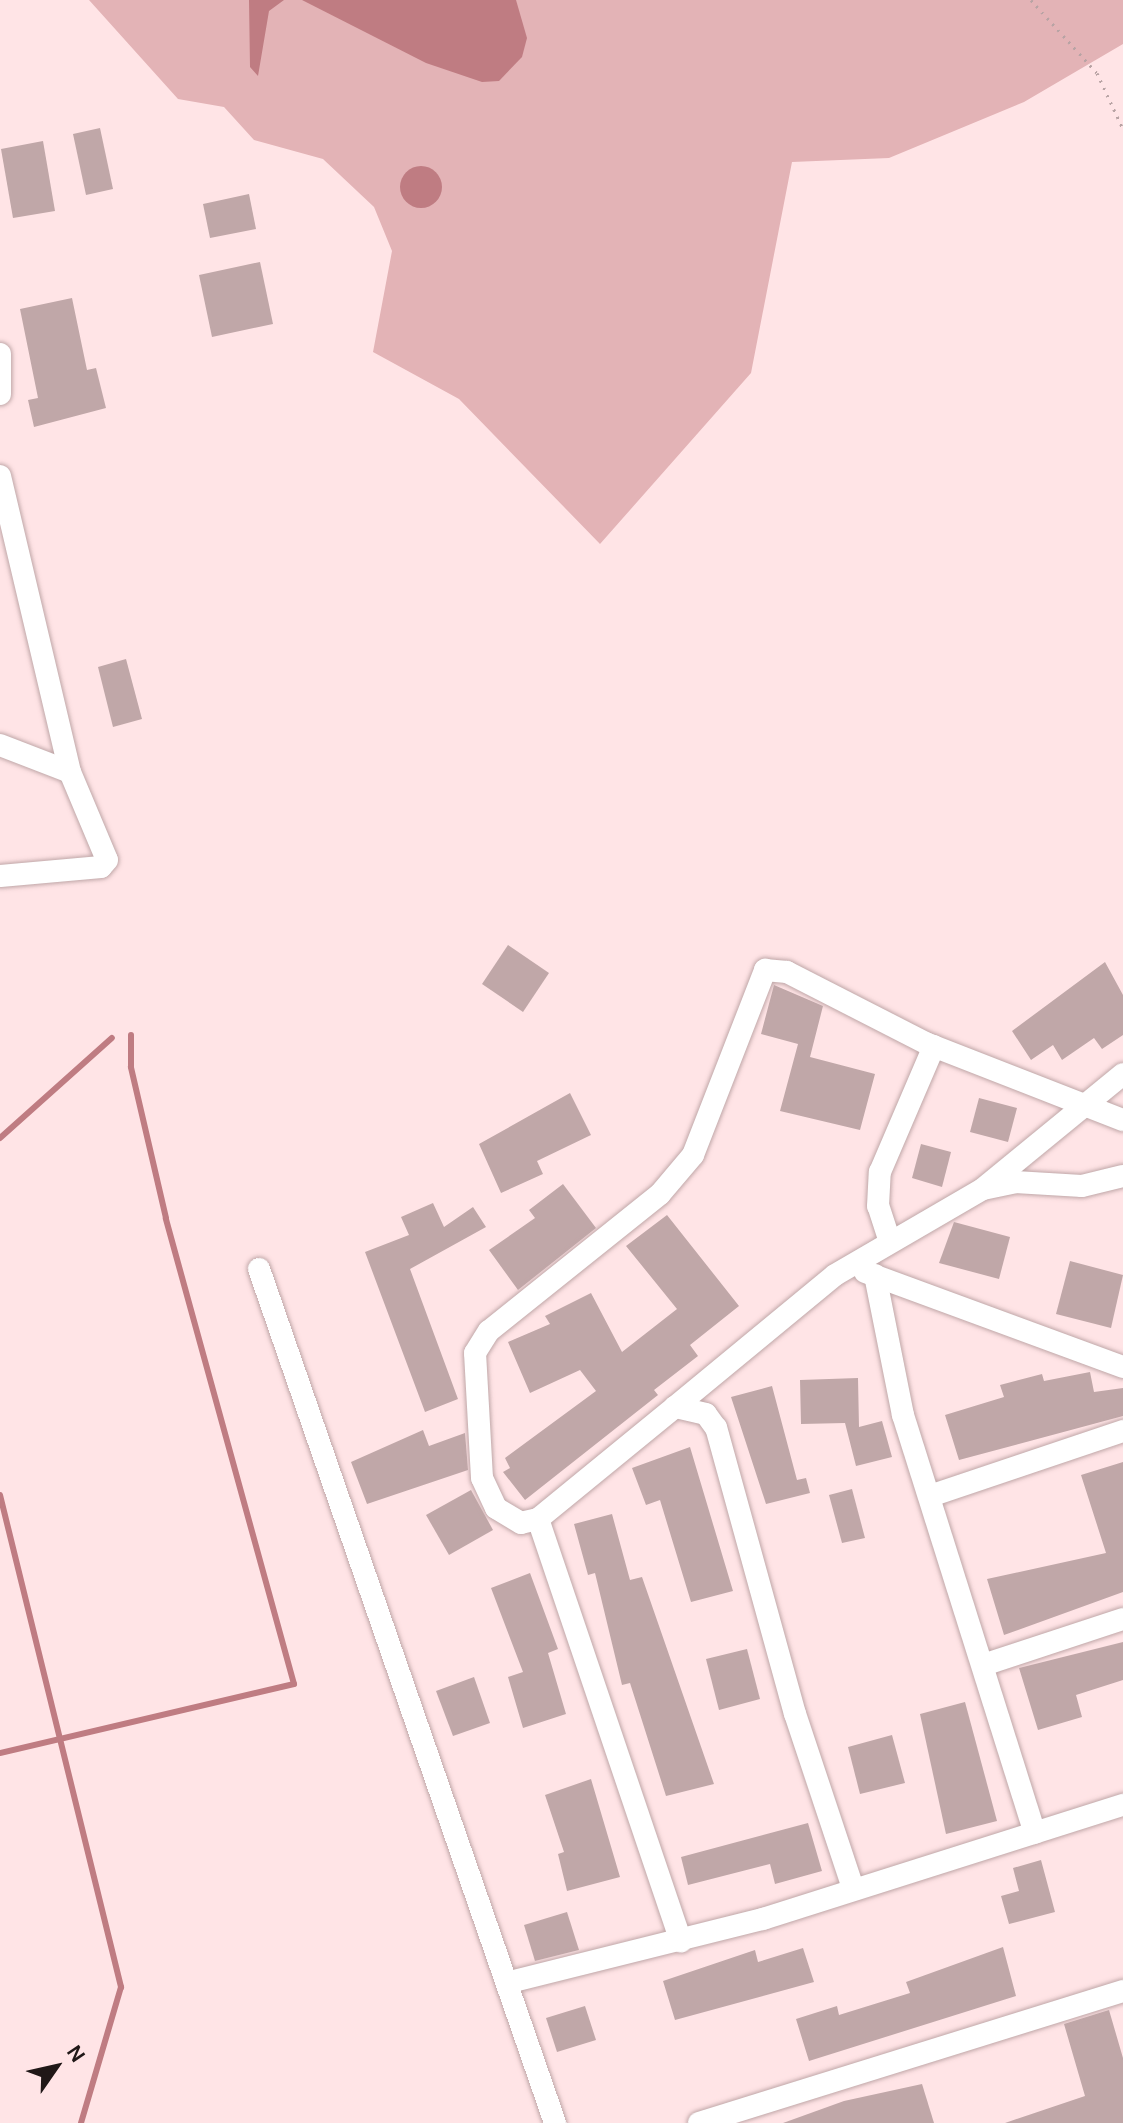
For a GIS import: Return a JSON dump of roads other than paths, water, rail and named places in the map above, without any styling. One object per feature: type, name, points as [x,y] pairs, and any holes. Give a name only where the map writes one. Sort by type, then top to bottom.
[{"type":"street","points":[[0,354],[0,394]]},
{"type":"street","points":[[0,476],[70,772],[94,820],[105,864],[0,876]]},
{"type":"street","points":[[0,745],[70,772]]},
{"type":"street","points":[[1123,1074],[1087,1102],[983,1189],[850,1266],[538,1519],[505,1518],[482,1478],[475,1353],[489,1331],[660,1194],[693,1155],[757,976],[787,972],[934,1046],[1087,1102],[1123,1120]]},
{"type":"street","points":[[890,1242],[878,1206],[880,1172],[934,1046]]},
{"type":"street","points":[[983,1189],[1082,1186],[1123,1176]]},
{"type":"street","points":[[850,1266],[1123,1367]]},
{"type":"street","points":[[259,1269],[510,1982],[555,2123]]},
{"type":"street","points":[[875,1275],[889,1361],[1035,1833]]},
{"type":"street","points":[[675,1407],[706,1414],[726,1447],[753,1570],[853,1888]]},
{"type":"street","points":[[930,1496],[1123,1431]]},
{"type":"street","points":[[538,1519],[681,1941]]},
{"type":"street","points":[[983,1665],[1123,1619]]},
{"type":"street","points":[[510,1982],[681,1941],[1123,1805]]},
{"type":"street","points":[[699,2123],[1123,1991]]},
{"type":"waterway","points":[[0,1753],[294,1684],[166,1218],[131,1067],[131,1035]]},
{"type":"waterway","points":[[0,1138],[112,1038]]},
{"type":"waterway","points":[[0,1495],[121,1987],[81,2123]]}]
